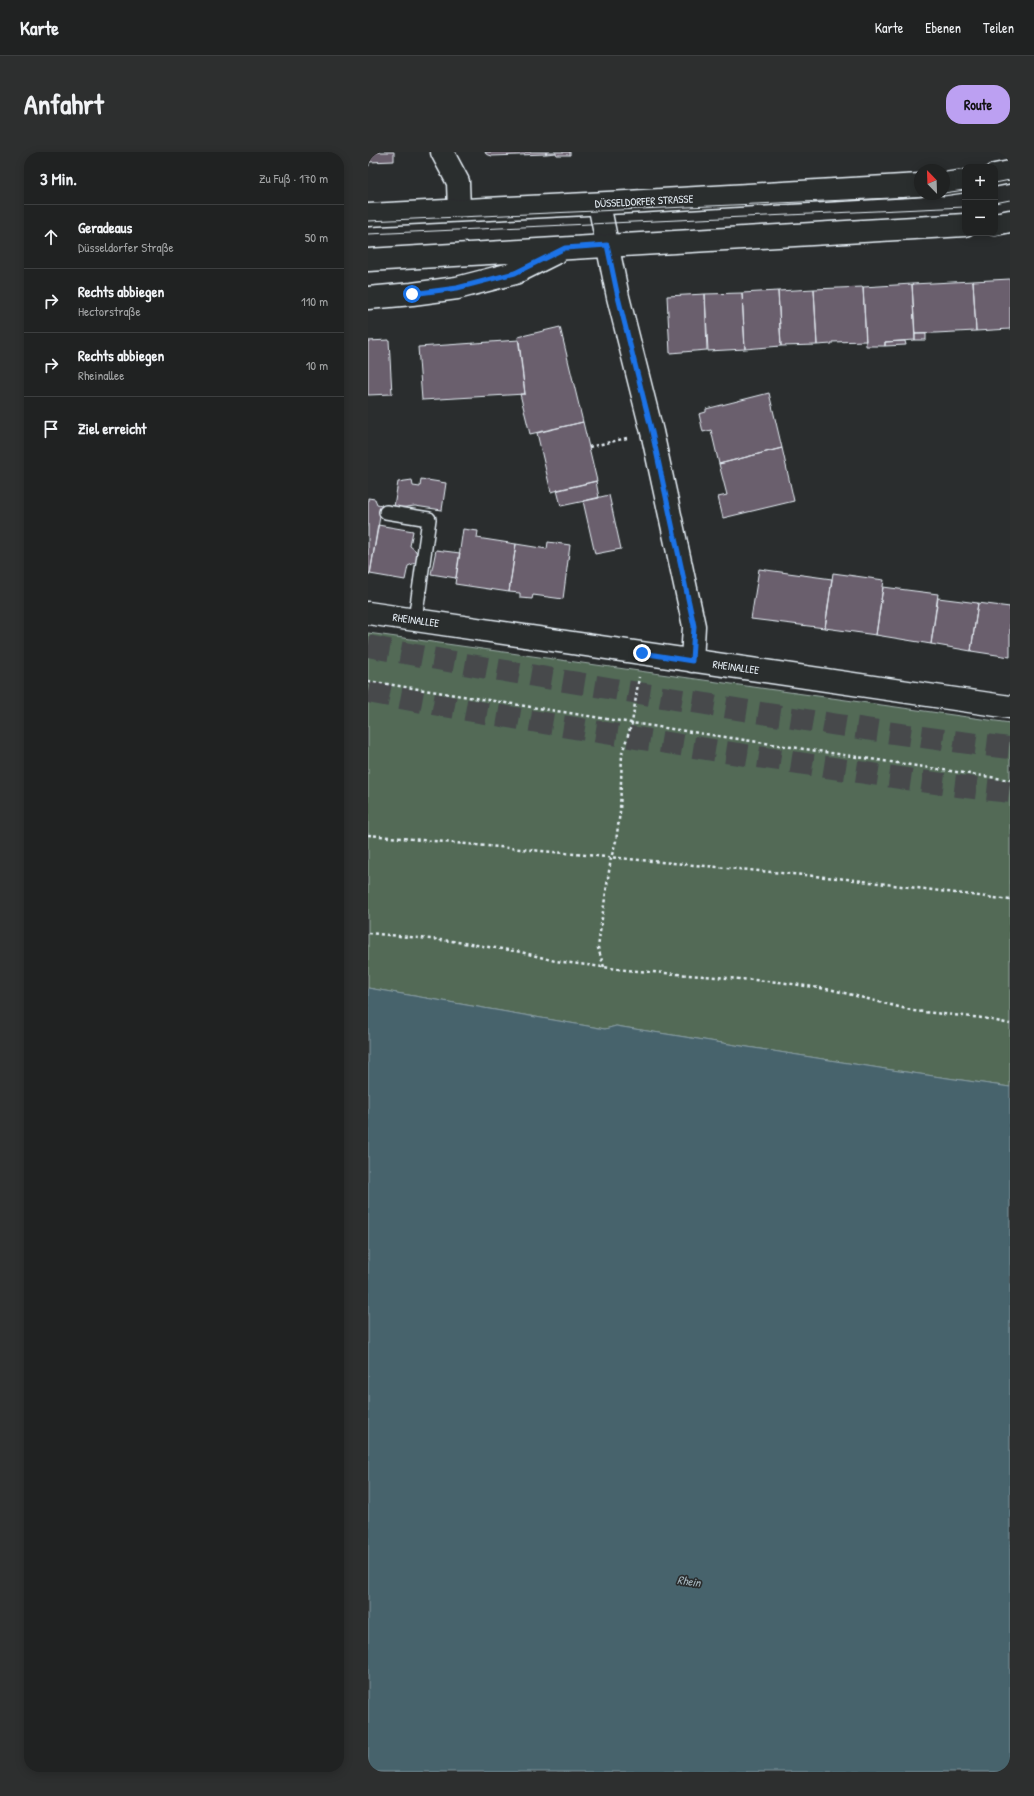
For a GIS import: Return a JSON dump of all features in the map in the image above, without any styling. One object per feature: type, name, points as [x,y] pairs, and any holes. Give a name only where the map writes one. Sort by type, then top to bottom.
[{"type":"main road","points":[[442,152],[458,182],[459,210]]},
{"type":"main road","points":[[998,174],[1010,172]]},
{"type":"main road","points":[[950,183],[962,181]]},
{"type":"main road","name":"DÜSSELDORFER STRASSE","points":[[368,215],[599,204],[914,185]]},
{"type":"main road","points":[[599,204],[618,297],[652,432],[694,626],[692,661]]},
{"type":"main road","points":[[998,221],[1010,212]]},
{"type":"main road","points":[[998,223],[1010,222]]},
{"type":"main road","points":[[368,260],[962,225]]},
{"type":"main road","points":[[368,298],[457,288],[515,273],[565,248]]},
{"type":"main road","name":"RHEINALLEE","points":[[368,613],[1010,707]]},
{"type":"lane","points":[[386,512],[429,519],[415,620]]},
{"type":"path","points":[[589,447],[652,432]]},
{"type":"path","points":[[604,967],[598,948],[600,924],[620,812],[622,753],[632,723],[642,653]]},
{"type":"path","points":[[368,681],[632,723],[1010,780]]},
{"type":"path","points":[[368,834],[847,879],[1010,900]]},
{"type":"path","points":[[368,933],[450,941],[521,952],[555,961],[604,967],[779,982],[833,990],[914,1011],[983,1018],[1010,1024]]},
{"type":"green space","points":[[368,633],[1010,723],[1010,1087],[892,1070],[616,1026],[605,1029],[368,988]]},
{"type":"water","name":"Rhein","points":[[368,988],[605,1029],[616,1026],[892,1070],[1010,1087],[1010,1772],[368,1772]]},
{"type":"building","points":[[368,152],[394,152],[394,161],[369,162],[368,166]]},
{"type":"building","points":[[485,152],[546,152],[546,154],[492,156],[486,154]]},
{"type":"building","points":[[546,152],[570,152],[570,155],[557,155],[556,153],[546,154]]},
{"type":"building","points":[[1010,279],[1010,329],[976,331],[973,281]]},
{"type":"building","points":[[973,281],[976,331],[915,334],[912,284]]},
{"type":"building","points":[[912,284],[915,340],[885,342],[885,346],[866,346],[863,287]]},
{"type":"building","points":[[863,287],[866,341],[832,342],[832,344],[817,345],[814,289]]},
{"type":"building","points":[[814,289],[817,345],[781,346],[778,291]]},
{"type":"building","points":[[778,291],[781,346],[745,349],[742,293]]},
{"type":"building","points":[[742,293],[745,349],[708,351],[705,294]]},
{"type":"building","points":[[705,294],[707,350],[670,353],[667,296]]},
{"type":"building","points":[[560,327],[583,422],[530,434],[520,394],[525,394],[518,337]]},
{"type":"building","points":[[915,334],[926,334],[926,340],[915,340]]},
{"type":"building","points":[[389,340],[392,394],[368,395],[368,341]]},
{"type":"building","points":[[519,340],[525,394],[422,400],[418,347]]},
{"type":"building","points":[[905,341],[906,345],[885,346],[885,342]]},
{"type":"building","points":[[769,393],[782,448],[719,464],[711,430],[703,432],[699,414],[706,412],[706,409]]},
{"type":"building","points":[[583,422],[597,481],[551,492],[537,433]]},
{"type":"building","points":[[782,448],[794,501],[723,518],[718,497],[727,495],[719,464]]},
{"type":"building","points":[[421,479],[446,483],[442,510],[415,506],[399,508],[394,507],[398,482],[412,480],[413,486],[420,487]]},
{"type":"building","points":[[596,481],[599,498],[561,506],[557,490]]},
{"type":"building","points":[[609,495],[621,549],[595,554],[583,501]]},
{"type":"building","points":[[368,498],[375,499],[377,504],[382,505],[370,574],[368,574]]},
{"type":"building","points":[[378,525],[413,531],[410,546],[416,551],[417,558],[415,563],[408,566],[405,580],[370,574]]},
{"type":"building","points":[[463,529],[478,531],[477,538],[516,544],[509,592],[455,584]]},
{"type":"building","points":[[548,542],[570,545],[563,599],[533,595],[532,599],[520,598],[520,593],[509,592],[516,544],[547,549]]},
{"type":"building","points":[[436,550],[460,553],[456,578],[431,574]]},
{"type":"building","points":[[759,569],[832,579],[825,628],[751,619]]},
{"type":"building","points":[[833,573],[884,580],[876,635],[825,628]]},
{"type":"building","points":[[883,587],[938,594],[931,644],[876,635]]},
{"type":"building","points":[[938,598],[978,603],[971,651],[931,644]]},
{"type":"building","points":[[978,603],[1010,607],[1010,657],[971,651]]},
{"type":"tunnel","points":[[368,646],[506,671],[781,716],[1010,748]]},
{"type":"tunnel","points":[[368,692],[511,718],[751,756],[912,780],[1010,792]]},
{"type":"tram line","points":[[998,182],[1010,180]]},
{"type":"tram line","points":[[950,192],[962,190]]},
{"type":"tram line","points":[[368,221],[914,197]]},
{"type":"tram line","points":[[998,202],[1010,200]]},
{"type":"tram line","points":[[368,234],[962,207]]},
{"type":"route","points":[[412,294],[457,288],[515,273],[565,248],[607,245],[618,297],[652,432],[694,626],[692,661],[642,653]]}]
